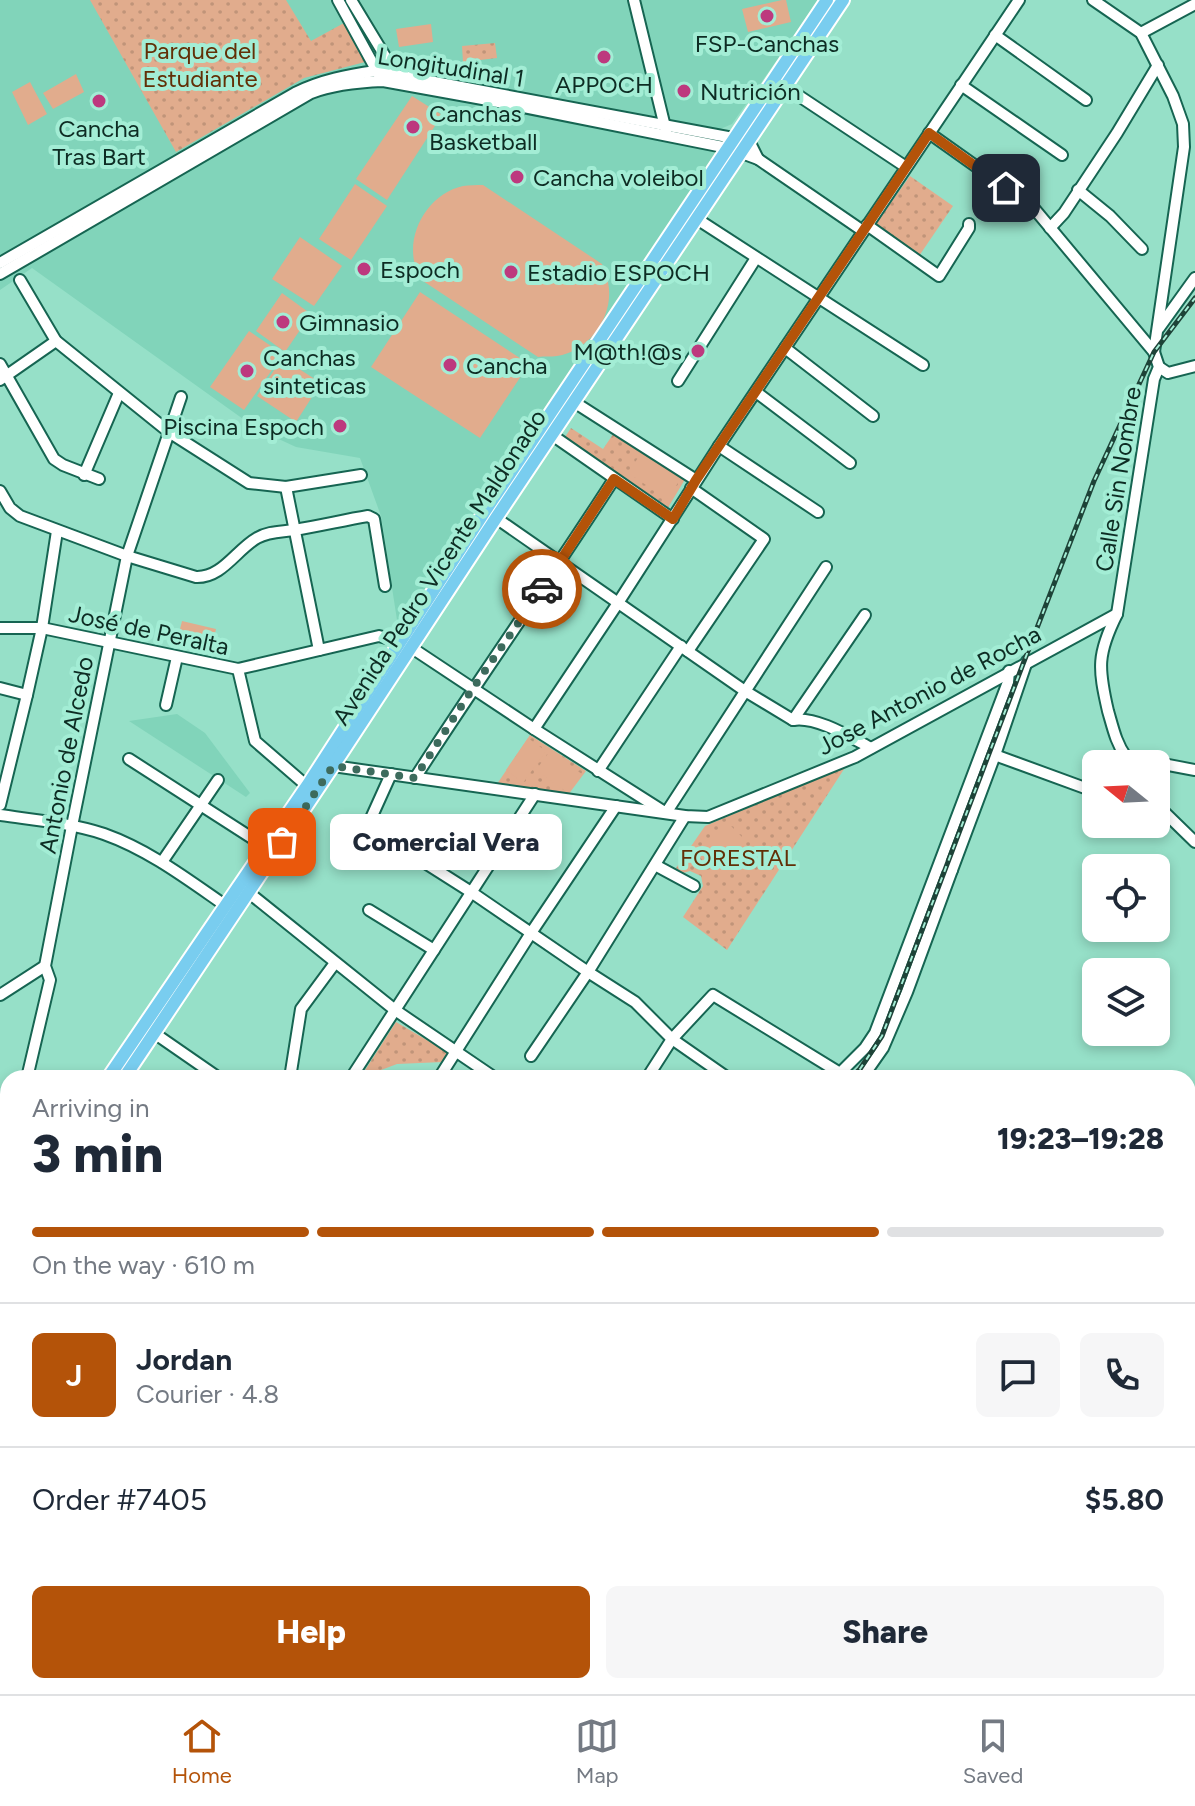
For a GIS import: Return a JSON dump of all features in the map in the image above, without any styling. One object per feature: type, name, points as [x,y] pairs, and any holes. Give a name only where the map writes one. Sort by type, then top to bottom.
[{"type":"main road","name":"Avenida Pedro Vicente Maldonado","points":[[129,1070],[333,766],[485,511],[734,146],[827,0]]},
{"type":"main road","name":"Avenida Pedro Vicente Maldonado","points":[[113,1070],[552,435],[697,219],[734,146],[749,141],[843,0]]},
{"type":"street","points":[[338,0],[380,76]]},
{"type":"street","points":[[351,0],[402,85]]},
{"type":"street","points":[[634,0],[666,131]]},
{"type":"street","points":[[534,729],[719,446],[1019,0]]},
{"type":"street","points":[[1093,0],[1141,33],[1173,96],[1183,124],[1184,147],[1154,352]]},
{"type":"street","points":[[1141,33],[1195,4]]},
{"type":"street","points":[[995,35],[1086,100]]},
{"type":"street","points":[[1050,228],[1064,213],[1158,65]]},
{"type":"street","name":"Longitudinal 1","points":[[0,274],[311,93],[395,74],[734,146],[939,276],[969,224]]},
{"type":"street","name":"Longitudinal 1","points":[[0,263],[304,89],[343,76],[380,76],[402,85],[666,131]]},
{"type":"street","points":[[961,85],[1062,155]]},
{"type":"street","points":[[784,86],[906,167]]},
{"type":"street","points":[[1183,132],[1195,142]]},
{"type":"street","points":[[929,133],[1032,206],[1154,352]]},
{"type":"street","points":[[749,141],[758,159]]},
{"type":"street","points":[[1078,190],[1110,216],[1142,249]]},
{"type":"street","points":[[697,219],[923,365]]},
{"type":"street","points":[[678,381],[756,258]]},
{"type":"street","points":[[1158,329],[1195,278]]},
{"type":"street","points":[[20,280],[56,341],[169,432],[249,483],[286,487],[361,475]]},
{"type":"street","points":[[1164,282],[1174,289],[1188,288]]},
{"type":"street","points":[[3,378],[56,341]]},
{"type":"street","points":[[785,348],[873,416]]},
{"type":"street","name":"Calle Sin Nombre","points":[[1119,750],[1100,677],[1106,637],[1117,614],[1154,379],[1159,367],[1154,352]]},
{"type":"street","points":[[0,364],[3,378],[54,459],[84,475],[99,479]]},
{"type":"street","points":[[1159,367],[1168,373],[1176,373],[1195,366]]},
{"type":"street","points":[[756,392],[850,463]]},
{"type":"street","points":[[84,475],[119,393]]},
{"type":"street","name":"Antonio de Alcedo","points":[[29,1070],[50,980],[45,966],[127,556],[181,397]]},
{"type":"street","points":[[574,402],[694,484],[764,539],[598,771]]},
{"type":"street","points":[[552,435],[673,519]]},
{"type":"street","points":[[719,446],[818,512]]},
{"type":"street","points":[[415,778],[614,479]]},
{"type":"street","points":[[286,487],[319,650]]},
{"type":"street","points":[[0,491],[10,508],[20,516],[127,556],[205,578],[269,532],[371,517],[374,519],[385,586]]},
{"type":"street","points":[[496,518],[745,691],[793,720],[816,721],[871,748]]},
{"type":"street","points":[[0,805],[42,628],[57,531]]},
{"type":"street","points":[[407,645],[666,813],[826,567]]},
{"type":"street","name":"Jose Antonio de Rocha","points":[[333,766],[708,817],[855,757],[1117,614]]},
{"type":"street","points":[[793,720],[865,615]]},
{"type":"street","name":"José de Peralta","points":[[0,628],[42,628],[238,669],[379,636],[407,645]]},
{"type":"street","points":[[166,705],[177,657]]},
{"type":"street","points":[[868,1070],[883,1048],[907,992],[1027,661]]},
{"type":"street","points":[[238,669],[255,741],[307,786]]},
{"type":"street","points":[[843,1070],[875,1033],[983,750],[1008,682],[1009,671]]},
{"type":"street","points":[[0,688],[27,695]]},
{"type":"street","points":[[983,750],[1082,787]]},
{"type":"street","points":[[129,759],[266,847]]},
{"type":"street","points":[[1170,767],[1195,770]]},
{"type":"street","points":[[352,851],[363,836],[391,774]]},
{"type":"street","points":[[162,862],[218,780]]},
{"type":"street","points":[[356,1070],[535,794]]},
{"type":"street","points":[[444,1070],[616,806]]},
{"type":"street","points":[[0,815],[102,833],[162,862],[226,906]]},
{"type":"street","points":[[531,1056],[588,972],[685,816]]},
{"type":"street","points":[[1170,818],[1195,842]]},
{"type":"street","points":[[397,845],[635,1002],[672,1039],[717,1070]]},
{"type":"street","points":[[940,863],[952,870]]},
{"type":"street","points":[[655,865],[694,886]]},
{"type":"street","points":[[248,892],[395,1010],[483,1070]]},
{"type":"street","points":[[369,910],[434,950]]},
{"type":"street","points":[[291,1070],[301,1009],[335,963]]},
{"type":"street","points":[[0,995],[45,966]]},
{"type":"street","points":[[652,1070],[672,1039],[713,995],[835,1070]]},
{"type":"street","points":[[154,1033],[207,1070]]},
{"type":"shaded area","points":[[0,0],[819,0],[732,124],[713,129],[708,143],[714,150],[714,158],[406,617],[397,620],[381,516],[360,458],[296,447],[257,429],[32,268],[0,290]]},
{"type":"shaded area","points":[[177,714],[205,733],[250,793],[246,797],[129,721]]},
{"type":"green space","name":"Parque del Estudiante","points":[[90,0],[286,0],[311,41],[344,23],[365,62],[304,78],[176,152]]},
{"type":"green space","name":"FSP-Canchas","points":[[786,0],[791,22],[748,32],[742,9]]},
{"type":"green space","points":[[431,24],[433,42],[399,47],[396,29]]},
{"type":"green space","points":[[495,43],[497,58],[463,62],[462,46]]},
{"type":"green space","points":[[76,74],[84,92],[53,109],[43,93]]},
{"type":"green space","points":[[30,82],[47,114],[28,125],[12,92]]},
{"type":"green space","points":[[412,96],[442,115],[387,200],[356,179]]},
{"type":"green space","points":[[910,176],[953,206],[919,256],[875,225]]},
{"type":"green space","points":[[355,184],[387,206],[351,260],[319,239]]},
{"type":"green space","name":"Estadio ESPOCH","points":[[483,185],[602,264],[608,282],[608,307],[598,330],[580,347],[557,356],[538,357],[420,279],[413,249],[418,225],[424,214],[451,190]]},
{"type":"green space","points":[[300,237],[342,266],[314,306],[272,279]]},
{"type":"green space","name":"Cancha","points":[[420,292],[529,364],[480,438],[371,367]]},
{"type":"green space","name":"Gimnasio","points":[[282,293],[311,314],[285,352],[256,331]]},
{"type":"green space","name":"Canchas sinteticas","points":[[249,331],[283,354],[244,410],[210,387]]},
{"type":"green space","points":[[282,358],[321,383],[296,422],[257,396]]},
{"type":"green space","points":[[571,428],[603,449],[616,430],[687,476],[663,516],[559,446]]},
{"type":"green space","points":[[643,450],[682,477],[667,499],[628,473]]},
{"type":"green space","points":[[182,621],[216,629],[211,653],[176,645]]},
{"type":"green space","points":[[530,735],[586,771],[568,795],[497,784]]},
{"type":"green space","points":[[528,738],[546,751],[523,783],[506,770]]},
{"type":"green space","points":[[549,752],[582,774],[568,793],[536,770]]},
{"type":"green space","name":"FORESTAL","points":[[846,766],[727,950],[683,917],[703,886],[701,876],[690,871],[683,873],[676,868],[705,826]]},
{"type":"green space","points":[[728,823],[743,838],[717,865],[702,850]]},
{"type":"green space","points":[[396,1022],[449,1053],[443,1062],[397,1064],[381,1070],[365,1070]]},
{"type":"railway","points":[[859,1070],[882,1036],[1094,481],[1154,352],[1195,298]]},
{"type":"way so far","points":[[282,842],[333,766],[415,778],[542,589]]},
{"type":"place","name":"FSP-Canchas","points":[[767,16]]},
{"type":"place","name":"APPOCH","points":[[604,57]]},
{"type":"place","name":"Nutrición","points":[[684,91]]},
{"type":"place","name":"Cancha Tras Bart","points":[[99,101]]},
{"type":"place","name":"Canchas Basketball","points":[[413,127]]},
{"type":"place","name":"Cancha voleibol","points":[[517,177]]},
{"type":"place","name":"Espoch","points":[[364,269]]},
{"type":"place","name":"Estadio ESPOCH","points":[[511,272]]},
{"type":"place","name":"Gimnasio","points":[[283,322]]},
{"type":"place","name":"M@th!@s","points":[[698,351]]},
{"type":"place","name":"Cancha","points":[[450,365]]},
{"type":"place","name":"Canchas sinteticas","points":[[247,371]]},
{"type":"place","name":"Piscina Espoch","points":[[340,426]]},
{"type":"place","name":"Comercial Vera","points":[[282,842]]},
{"type":"route","points":[[542,589],[614,479],[673,519],[929,133],[1006,188]]}]
